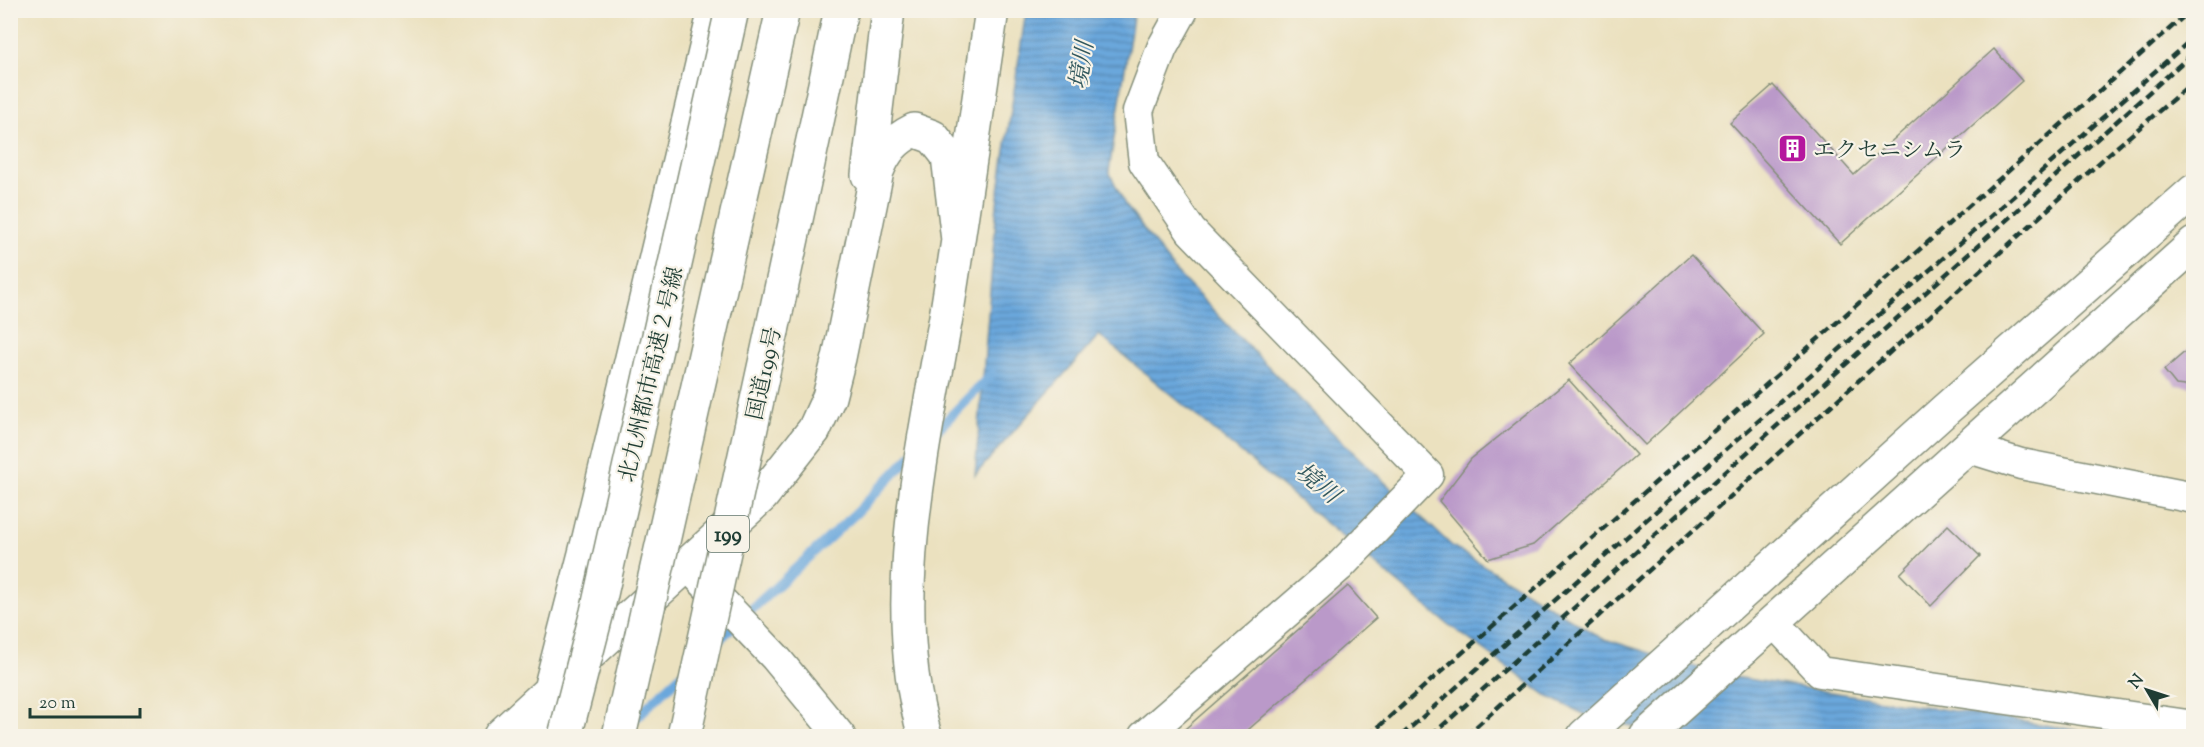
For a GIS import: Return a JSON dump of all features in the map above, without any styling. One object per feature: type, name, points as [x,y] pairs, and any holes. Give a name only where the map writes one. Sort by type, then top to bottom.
[{"type":"main road","points":[[538,736],[552,687],[715,10]]},
{"type":"main road","name":"北九州都市高速２号線","points":[[565,736],[597,612],[732,10]]},
{"type":"main road","points":[[619,736],[783,10]]},
{"type":"main road","name":"国道199号","points":[[684,736],[841,10]]},
{"type":"main road","points":[[859,258],[888,10]]},
{"type":"main road","points":[[925,736],[919,719],[908,640],[910,562],[918,482],[958,240],[992,10]]},
{"type":"main road","points":[[500,736],[762,496],[814,430],[828,397],[840,358],[877,171],[885,153],[897,138],[914,130],[933,137],[948,156],[958,240]]},
{"type":"main road","points":[[1584,736],[1945,410],[2193,191]]},
{"type":"main road","points":[[1646,736],[2193,244]]},
{"type":"street","points":[[830,60],[852,10]]},
{"type":"street","points":[[1144,736],[1339,567],[1428,475],[1191,231],[1144,162],[1138,111],[1162,48],[1183,10]]},
{"type":"street","points":[[1966,447],[2021,464],[2193,498]]},
{"type":"street","points":[[688,566],[775,657],[840,736]]},
{"type":"street","points":[[1773,621],[1820,672],[2193,726]]},
{"type":"water","name":"境川","points":[[1026,11],[1134,11],[1109,171],[1124,203],[1176,272],[1335,435],[1452,546],[1601,638],[1721,675],[2115,736],[1686,736],[1594,719],[1547,696],[1445,622],[1099,335],[975,475],[997,204]]},
{"type":"building","name":"エクセニシムラ","points":[[1994,49],[2022,81],[1840,244],[1730,123],[1773,85],[1854,175]]},
{"type":"building","points":[[1691,255],[1764,334],[1645,445],[1569,364]]},
{"type":"building","points":[[2194,344],[2194,387],[2176,385],[2164,370]]},
{"type":"building","points":[[1569,380],[1636,455],[1533,545],[1488,559],[1439,501],[1471,459]]},
{"type":"building","points":[[1948,525],[1980,556],[1931,606],[1900,574]]},
{"type":"building","points":[[1348,586],[1376,618],[1241,736],[1177,736]]},
{"type":"waterway","points":[[934,433],[992,374]]},
{"type":"waterway","points":[[713,645],[856,513],[912,455]]},
{"type":"waterway","points":[[632,721],[689,668]]},
{"type":"railway","points":[[1368,736],[2191,10]]},
{"type":"railway","points":[[1401,736],[2194,37]]},
{"type":"railway","points":[[1431,736],[2194,52]]},
{"type":"railway","points":[[1466,736],[2110,153],[2194,81]]},
{"type":"place","name":"エクセニシムラ","points":[[1792,149]]}]
